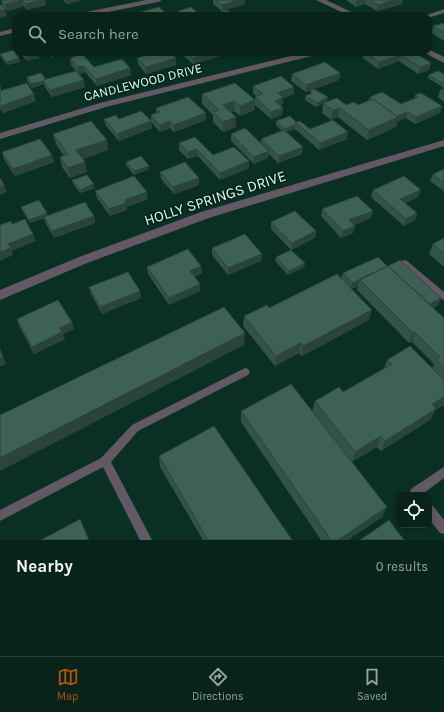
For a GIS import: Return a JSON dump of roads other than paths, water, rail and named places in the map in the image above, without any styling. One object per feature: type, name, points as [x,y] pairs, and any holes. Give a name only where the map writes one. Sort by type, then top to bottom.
[{"type":"street","points":[[96,12],[158,0]]},
{"type":"street","points":[[320,0],[347,12]]},
{"type":"street","points":[[432,14],[444,10]]},
{"type":"street","points":[[0,34],[12,31]]},
{"type":"street","points":[[432,53],[444,60]]},
{"type":"street","name":"CANDLEWOOD DRIVE","points":[[0,136],[103,105],[301,56]]},
{"type":"street","name":"HOLLY SPRINGS DRIVE","points":[[0,296],[83,260],[205,215],[444,143]]},
{"type":"lane","points":[[404,262],[444,297]]},
{"type":"lane","points":[[0,516],[105,461],[135,428],[245,372]]},
{"type":"lane","points":[[105,461],[146,540]]},
{"type":"lane","points":[[416,492],[444,472]]},
{"type":"lane","points":[[432,514],[444,529]]}]
